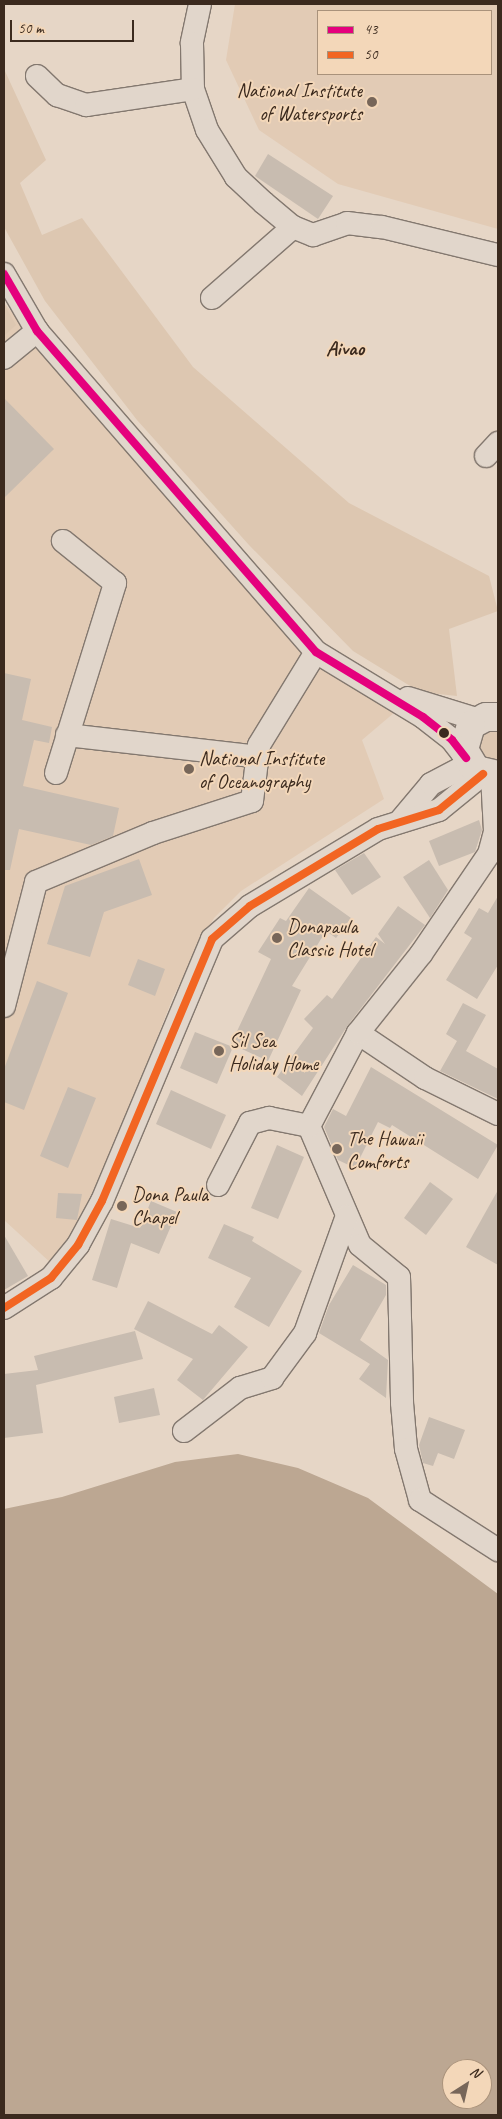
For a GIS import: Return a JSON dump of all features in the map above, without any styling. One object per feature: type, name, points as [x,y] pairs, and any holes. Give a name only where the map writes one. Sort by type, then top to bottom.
[{"type":"main road","points":[[482,769],[466,732],[488,718]]},
{"type":"street","points":[[200,4],[192,43],[193,89],[207,130],[236,177],[293,227],[313,235],[347,223],[382,227],[498,255]]},
{"type":"street","points":[[37,76],[57,94],[86,105],[193,89]]},
{"type":"street","points":[[212,298],[293,227]]},
{"type":"street","points":[[4,274],[37,332],[316,652],[423,717],[452,740],[482,769],[495,831],[489,854],[421,954],[358,1033],[309,1126]]},
{"type":"street","points":[[4,358],[37,332]]},
{"type":"street","points":[[56,773],[115,583],[63,541]]},
{"type":"street","points":[[316,652],[405,697],[488,718]]},
{"type":"street","points":[[4,1006],[36,882],[153,833],[252,801],[259,751],[316,652]]},
{"type":"street","points":[[69,727],[259,751]]},
{"type":"street","points":[[4,1308],[51,1278],[90,1223],[212,939],[250,906],[378,829],[400,820],[439,810],[482,769]]},
{"type":"street","points":[[358,1033],[425,1078],[498,1114]]},
{"type":"street","points":[[218,1185],[250,1123],[269,1118],[309,1126]]},
{"type":"street","points":[[309,1126],[360,1245],[399,1277],[402,1403],[406,1450],[420,1500],[498,1550]]},
{"type":"street","points":[[184,1431],[240,1388],[272,1378],[305,1333],[347,1216]]},
{"type":"shaded area","name":"National Institute of Watersports","points":[[235,4],[498,4],[498,229],[338,184],[259,130],[226,60]]},
{"type":"shaded area","points":[[4,69],[46,160],[20,183],[42,235],[82,218],[193,367],[349,503],[489,576],[498,611],[449,629],[457,696],[420,692],[353,651],[249,545],[137,420],[45,301],[4,227]]},
{"type":"shaded area","name":"National Institute of Oceanography","points":[[4,303],[309,657],[395,712],[362,740],[384,799],[241,891],[214,918],[173,997],[88,1216],[52,1264],[4,1220]]},
{"type":"shaded area","points":[[4,304],[16,325],[4,336]]},
{"type":"shaded area","points":[[498,725],[498,764],[480,758],[475,739],[478,733]]},
{"type":"shaded area","points":[[238,1454],[298,1468],[368,1498],[498,1594],[498,2115],[4,2115],[4,1509],[62,1497],[175,1462]]},
{"type":"building","points":[[268,154],[333,196],[318,219],[255,176]]},
{"type":"building","points":[[4,398],[54,449],[4,498]]},
{"type":"building","points":[[4,673],[31,679],[22,720],[52,727],[49,743],[34,740],[23,786],[119,808],[113,836],[91,845],[19,829],[10,870],[4,870]]},
{"type":"building","points":[[479,820],[482,830],[475,852],[439,866],[429,841]]},
{"type":"building","points":[[364,853],[381,877],[352,895],[335,870]]},
{"type":"building","points":[[139,859],[152,895],[104,912],[90,957],[47,944],[65,886]]},
{"type":"building","points":[[429,860],[448,890],[430,918],[403,877]]},
{"type":"building","points":[[309,888],[351,918],[336,938],[326,931],[292,986],[301,990],[268,1061],[231,1044],[271,959],[258,952],[280,918],[286,921]]},
{"type":"building","points":[[498,896],[498,965],[477,999],[446,980],[472,938],[464,933],[479,908],[488,913]]},
{"type":"building","points":[[398,906],[425,925],[348,1025],[302,1096],[277,1077],[313,1028],[304,1019],[327,995],[332,999],[376,937],[385,944],[378,934]]},
{"type":"building","points":[[138,959],[165,969],[155,996],[128,985]]},
{"type":"building","points":[[37,981],[68,993],[24,1110],[4,1102],[4,1069]]},
{"type":"building","points":[[463,1003],[486,1015],[466,1051],[498,1069],[498,1099],[440,1071],[457,1041],[446,1034]]},
{"type":"building","points":[[195,1032],[233,1047],[217,1084],[180,1068]]},
{"type":"building","points":[[371,1067],[498,1145],[478,1179],[392,1125],[390,1128],[378,1122],[355,1168],[338,1160],[324,1127],[333,1109],[346,1116]]},
{"type":"building","points":[[68,1087],[96,1098],[68,1168],[40,1156]]},
{"type":"building","points":[[171,1090],[226,1115],[211,1149],[156,1124]]},
{"type":"building","points":[[277,1145],[304,1157],[278,1219],[251,1208]]},
{"type":"building","points":[[430,1182],[453,1199],[426,1235],[404,1218]]},
{"type":"building","points":[[498,1190],[498,1265],[466,1247]]},
{"type":"building","points":[[58,1193],[82,1194],[77,1220],[56,1218]]},
{"type":"building","points":[[151,1201],[177,1212],[159,1254],[131,1243],[117,1288],[92,1280],[111,1219],[140,1228]]},
{"type":"building","points":[[224,1224],[254,1237],[252,1241],[302,1271],[269,1327],[234,1307],[251,1278],[208,1258]]},
{"type":"building","points":[[4,1235],[28,1276],[4,1290]]},
{"type":"building","points":[[353,1265],[386,1285],[386,1295],[360,1340],[388,1360],[386,1398],[359,1379],[370,1364],[319,1333],[329,1305]]},
{"type":"building","points":[[148,1301],[212,1334],[219,1325],[248,1347],[203,1400],[177,1380],[193,1359],[134,1329]]},
{"type":"building","points":[[135,1331],[143,1359],[36,1385],[43,1433],[4,1438],[4,1374],[38,1370],[34,1356]]},
{"type":"building","points":[[154,1388],[160,1415],[119,1423],[114,1397]]},
{"type":"building","points":[[429,1417],[465,1430],[454,1459],[438,1453],[433,1466],[423,1463],[419,1445]]},
{"type":"transit line","name":"43","points":[[4,274],[37,331],[316,652],[423,717],[452,740],[466,758]]},
{"type":"transit line","name":"50","points":[[4,1308],[51,1278],[78,1245],[102,1201],[212,939],[250,906],[378,829],[439,810],[483,774]]},
{"type":"place","name":"National Institute of Watersports","points":[[372,102]]},
{"type":"place","name":"National Institute of Oceanography","points":[[189,769]]},
{"type":"place","name":"Donapaula Classic Hotel","points":[[277,938]]},
{"type":"place","name":"Sil Sea Holiday Home","points":[[219,1051]]},
{"type":"place","name":"The Hawaii Comforts","points":[[337,1149]]},
{"type":"place","name":"Dona Paula Chapel","points":[[122,1206]]},
{"type":"district","name":"Aivao","points":[[345,348]]}]
